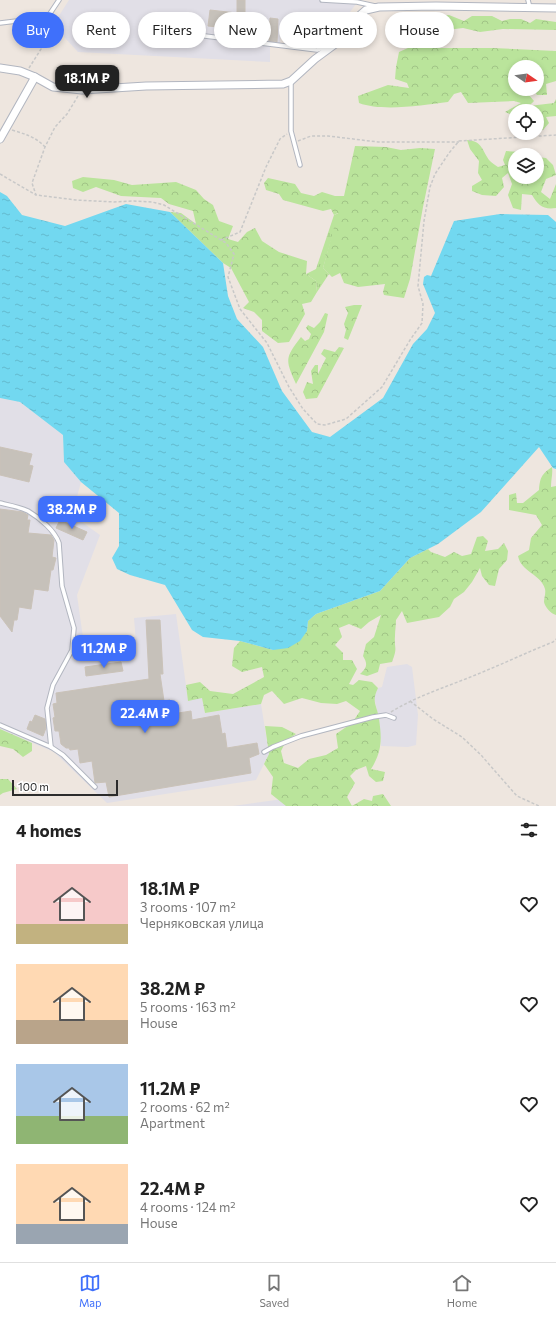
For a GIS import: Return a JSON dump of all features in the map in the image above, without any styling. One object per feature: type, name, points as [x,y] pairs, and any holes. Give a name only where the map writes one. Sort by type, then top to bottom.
[{"type":"street","points":[[364,12],[379,7],[436,6],[531,9],[556,8]]},
{"type":"street","points":[[0,68],[20,71],[54,87],[82,90],[146,86],[283,84],[291,81],[329,48]]},
{"type":"street","points":[[0,139],[35,77]]},
{"type":"lane","points":[[51,12],[59,0]]},
{"type":"lane","points":[[322,0],[357,2],[379,7]]},
{"type":"lane","points":[[528,0],[531,9]]},
{"type":"lane","points":[[0,23],[12,22]]},
{"type":"lane","points":[[206,36],[279,45]]},
{"type":"lane","points":[[301,48],[317,50],[323,48]]},
{"type":"lane","points":[[291,81],[291,131],[300,165]]},
{"type":"lane","points":[[0,503],[28,511],[52,530],[57,536],[59,543],[62,586],[74,628],[72,650],[53,685],[47,708],[51,747]]},
{"type":"lane","points":[[264,752],[301,736],[373,717],[386,716],[394,718]]},
{"type":"lane","points":[[0,725],[51,747],[63,755],[94,787]]},
{"type":"path","points":[[28,74],[30,66],[41,48]]},
{"type":"path","points":[[36,195],[32,183],[45,147],[55,127],[67,114],[82,90]]},
{"type":"path","points":[[6,129],[38,140],[45,147]]},
{"type":"path","points":[[221,240],[240,232],[266,167],[280,139],[291,131]]},
{"type":"path","points":[[294,142],[310,136],[328,136],[378,142],[459,142],[493,138],[556,135]]},
{"type":"path","points":[[0,174],[36,195],[76,200],[152,202],[164,205],[226,243],[234,254],[228,277],[240,309],[268,343],[289,387],[303,409],[317,424],[325,425],[346,419],[382,388],[422,323],[423,304],[418,286],[424,221],[430,187],[435,174],[449,153],[459,142]]},
{"type":"path","points":[[386,716],[410,702],[449,684],[484,672],[553,642],[556,638]]},
{"type":"path","points":[[410,702],[433,720],[462,737],[481,755],[517,796],[539,806]]},
{"type":"shaded area","points":[[69,0],[359,0],[350,12],[279,12],[279,43],[271,43],[271,12],[214,12],[214,48],[270,48],[270,62],[78,52],[74,48],[130,48],[130,12],[72,12],[72,46],[64,37],[64,12],[61,12]]},
{"type":"shaded area","points":[[0,398],[20,402],[63,435],[64,462],[81,482],[72,515],[100,535],[77,595],[85,652],[136,643],[134,618],[176,614],[188,700],[202,698],[205,713],[261,704],[269,754],[256,780],[107,803],[54,752],[0,729]]},
{"type":"shaded area","points":[[407,664],[412,667],[418,715],[416,745],[408,747],[381,746],[379,719],[374,697],[378,688],[382,687],[387,667]]},
{"type":"shaded area","points":[[334,792],[346,806],[233,806]]},
{"type":"green space","points":[[472,16],[492,16],[502,21],[521,19],[530,23],[536,19],[556,22],[556,30],[503,29],[480,32],[463,28],[454,29],[454,17],[464,21]]},
{"type":"green space","points":[[408,48],[493,48],[556,51],[556,81],[546,84],[547,95],[544,95],[544,60],[508,60],[508,96],[530,96],[534,101],[531,104],[519,104],[521,103],[514,101],[468,103],[461,92],[454,94],[448,102],[415,106],[380,107],[359,103],[358,96],[388,85],[409,88],[407,83],[395,79],[399,52]]},
{"type":"green space","points":[[556,99],[556,116],[546,117],[549,123],[544,129],[544,104],[554,103]]},
{"type":"green space","points":[[467,140],[479,144],[490,161],[498,167],[505,165],[503,160],[506,151],[508,151],[508,173],[502,178],[504,187],[496,196],[482,195],[472,191],[472,186],[482,180],[478,173],[479,161],[470,149]]},
{"type":"green space","points":[[355,146],[386,147],[401,150],[420,148],[435,149],[410,279],[404,298],[384,295],[383,292],[385,284],[358,287],[344,283],[340,273],[332,277],[323,268],[338,213],[334,215],[331,209],[323,211],[283,200],[279,194],[266,190],[264,183],[268,178],[295,184],[301,193],[314,196],[322,192],[335,196],[344,196]]},
{"type":"green space","points":[[544,158],[553,165],[556,175],[546,179],[541,192],[550,199],[556,184],[556,208],[541,206],[536,202],[532,195],[522,194],[521,210],[513,208],[508,195],[512,184],[544,184]]},
{"type":"green space","points":[[83,177],[114,180],[132,185],[176,182],[196,190],[204,199],[213,205],[219,221],[233,226],[228,239],[238,242],[247,232],[255,228],[262,241],[279,252],[307,261],[306,274],[316,281],[317,292],[311,302],[302,304],[305,314],[289,342],[278,343],[262,331],[262,320],[254,312],[243,308],[249,302],[231,268],[223,263],[170,212],[181,213],[196,224],[193,211],[169,204],[161,198],[121,196],[96,187],[83,192],[73,188],[72,181]]},
{"type":"green space","points":[[339,213],[323,268],[329,274],[317,292],[316,281],[306,274],[316,269],[334,215]]},
{"type":"green space","points":[[362,305],[348,340],[344,338],[346,330],[344,324],[348,313],[345,307]]},
{"type":"green space","points":[[325,313],[328,314],[324,332],[296,384],[290,369],[288,359],[289,355],[301,337],[305,341],[309,339],[311,334],[306,328],[308,325],[314,328],[320,322]]},
{"type":"green space","points":[[339,347],[344,348],[317,398],[306,399],[303,392],[307,382],[313,384],[311,371],[315,365],[318,365],[318,374],[326,358],[321,354],[324,349],[335,352]]},
{"type":"green space","points":[[552,467],[551,487],[556,486],[556,615],[550,612],[544,602],[545,589],[543,584],[523,566],[518,556],[529,550],[531,538],[542,525],[536,515],[509,510],[509,495],[516,493],[517,503],[523,503],[539,490],[542,476]]},
{"type":"green space","points":[[483,536],[488,541],[485,551],[498,549],[504,543],[508,551],[507,560],[499,569],[495,586],[489,585],[482,576],[480,568],[464,592],[454,599],[450,607],[439,617],[407,623],[402,611],[396,620],[394,657],[392,662],[380,664],[378,672],[367,676],[360,674],[366,666],[366,661],[363,656],[366,644],[374,637],[381,615],[361,629],[349,624],[339,628],[342,637],[335,645],[343,653],[343,660],[352,660],[357,669],[349,684],[353,685],[359,680],[372,682],[378,688],[375,697],[375,704],[378,714],[381,739],[375,763],[371,769],[385,772],[383,781],[376,782],[369,776],[366,766],[356,770],[350,776],[355,783],[347,797],[352,806],[286,806],[271,794],[273,777],[264,764],[269,754],[265,726],[282,727],[296,734],[286,741],[281,751],[284,763],[298,768],[309,759],[326,755],[338,748],[336,734],[352,723],[360,711],[346,701],[337,704],[321,703],[302,698],[284,704],[272,691],[264,695],[261,704],[205,713],[202,698],[188,701],[186,685],[200,682],[210,691],[233,694],[264,677],[262,667],[242,672],[232,666],[234,648],[240,641],[273,650],[307,631],[308,621],[316,614],[380,591],[410,558],[428,549],[431,552],[445,557],[454,552],[462,556],[471,554],[477,537]]},
{"type":"green space","points":[[0,729],[32,743],[32,751],[23,757],[13,749],[0,746]]},
{"type":"green space","points":[[0,779],[8,779],[17,789],[0,795]]},
{"type":"green space","points":[[383,794],[391,806],[352,806],[364,799],[372,801],[373,796]]},
{"type":"water","points":[[0,192],[7,196],[22,215],[65,226],[126,204],[170,212],[223,263],[228,296],[237,319],[263,347],[282,391],[312,432],[330,437],[383,398],[413,344],[427,329],[435,313],[423,284],[424,277],[427,275],[431,276],[454,221],[500,214],[548,215],[556,222],[556,469],[553,468],[539,447],[481,512],[438,544],[410,558],[380,591],[316,614],[308,621],[307,631],[300,641],[288,648],[273,650],[240,641],[203,637],[192,630],[165,585],[130,575],[117,569],[112,558],[119,546],[119,513],[81,482],[64,462],[63,435],[20,402],[0,398]]},
{"type":"building","points":[[237,0],[245,0],[245,12],[237,12]]},
{"type":"building","points":[[210,10],[228,12],[214,12],[214,27],[208,26]]},
{"type":"building","points":[[271,18],[278,19],[277,42],[271,41]]},
{"type":"building","points":[[0,447],[32,454],[29,465],[33,466],[29,482],[0,475]]},
{"type":"building","points":[[0,509],[23,512],[28,515],[27,520],[30,520],[28,533],[51,535],[54,540],[52,557],[56,558],[53,570],[51,570],[48,591],[34,589],[31,609],[19,607],[17,620],[14,620],[12,632],[0,616]]},
{"type":"building","points":[[60,520],[87,532],[83,540],[56,528]]},
{"type":"building","points":[[146,620],[160,620],[163,674],[160,674],[164,701],[170,700],[172,714],[191,711],[192,720],[219,715],[222,734],[225,733],[227,748],[257,743],[259,754],[249,758],[251,773],[109,797],[106,782],[95,783],[92,761],[80,763],[78,749],[70,750],[61,744],[59,731],[55,731],[53,718],[55,717],[53,704],[57,703],[56,693],[149,679]]},
{"type":"building","points":[[121,662],[123,671],[86,676],[85,667]]},
{"type":"building","points":[[35,715],[45,719],[46,728],[43,736],[27,729],[30,721],[32,722]]}]
